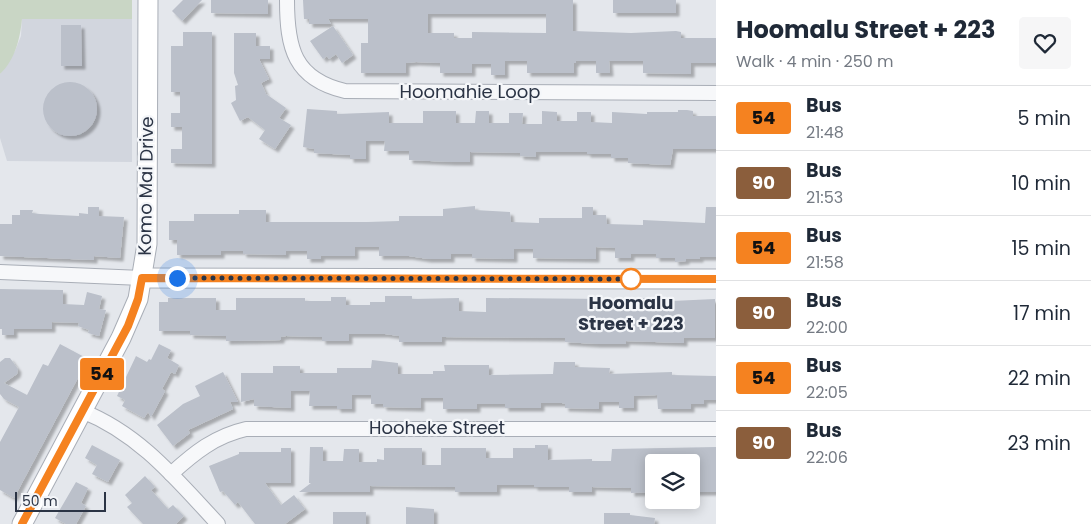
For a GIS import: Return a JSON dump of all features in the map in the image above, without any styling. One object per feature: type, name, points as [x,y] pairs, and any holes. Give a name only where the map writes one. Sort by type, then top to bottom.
[{"type":"street","name":"Komo Mai Drive","points":[[22,524],[128,326],[138,299],[147,244],[148,0]]},
{"type":"street","name":"Hoomahie Loop","points":[[287,0],[289,36],[296,59],[313,79],[345,91],[716,93]]},
{"type":"street","points":[[0,272],[142,278],[716,279]]},
{"type":"street","points":[[82,411],[111,424],[132,437],[171,474],[218,524]]},
{"type":"street","name":"Hooheke Street","points":[[171,474],[221,436],[246,429],[716,429]]},
{"type":"shaded area","points":[[22,19],[132,19],[132,162],[7,161],[0,138],[0,74],[15,51],[21,36]]},
{"type":"green space","points":[[0,0],[132,0],[132,19],[22,19],[16,49],[0,74]]},
{"type":"building","points":[[183,0],[202,0],[182,21],[172,11]]},
{"type":"building","points":[[211,0],[268,0],[268,14],[211,13]]},
{"type":"building","points":[[303,0],[573,0],[573,31],[631,33],[676,31],[681,32],[681,38],[716,38],[716,63],[691,63],[691,74],[643,73],[643,61],[609,61],[610,73],[596,73],[596,61],[576,61],[574,63],[574,73],[527,73],[527,61],[505,61],[505,75],[491,75],[491,64],[472,64],[472,73],[440,73],[440,63],[416,62],[406,63],[406,73],[361,73],[361,43],[368,43],[368,19],[328,19],[331,24],[309,24],[309,19],[304,19]],"holes":[[[428,14],[546,14],[546,33],[472,32],[472,38],[454,38],[454,33],[428,33]]]},
{"type":"building","points":[[613,0],[676,0],[676,13],[613,13]]},
{"type":"building","points":[[61,25],[81,25],[82,66],[61,66]]},
{"type":"building","points":[[333,26],[353,55],[342,63],[336,54],[329,59],[327,56],[323,59],[310,41]]},
{"type":"building","points":[[183,32],[212,32],[212,164],[171,163],[171,149],[182,149],[182,127],[171,127],[171,113],[180,113],[180,92],[171,92],[171,46],[183,46]]},
{"type":"building","points":[[234,33],[256,33],[256,46],[270,46],[270,59],[259,59],[269,79],[261,83],[266,94],[286,108],[279,118],[291,125],[275,149],[259,139],[265,130],[248,117],[240,121],[231,103],[236,100],[235,86],[238,85],[234,73]]},
{"type":"building","points":[[65,82],[75,82],[85,86],[93,94],[97,109],[93,124],[85,132],[75,136],[65,136],[55,132],[47,124],[43,114],[43,104],[47,94],[55,86]]},
{"type":"building","points":[[307,109],[337,111],[337,114],[389,112],[389,123],[423,123],[423,111],[456,111],[456,123],[475,123],[476,111],[489,111],[489,123],[509,123],[509,113],[523,113],[522,124],[542,124],[542,111],[557,112],[557,121],[577,121],[577,112],[591,112],[591,122],[612,123],[612,112],[647,114],[647,112],[678,112],[678,110],[687,110],[693,111],[693,116],[716,116],[716,149],[673,149],[670,165],[628,163],[628,158],[611,158],[611,154],[587,154],[587,152],[536,152],[536,157],[520,156],[520,153],[470,152],[470,162],[452,162],[409,160],[409,151],[384,151],[385,141],[366,141],[366,159],[350,159],[350,155],[314,153],[314,149],[303,147]]},
{"type":"building","points":[[475,206],[475,210],[510,212],[511,222],[539,223],[539,218],[582,218],[582,207],[593,207],[593,215],[606,215],[607,224],[643,225],[643,220],[705,223],[706,207],[716,207],[716,257],[700,257],[700,259],[686,259],[686,261],[675,262],[675,258],[656,258],[656,254],[631,254],[631,258],[615,258],[615,248],[596,247],[596,259],[533,258],[533,249],[514,249],[514,259],[472,258],[472,254],[451,254],[451,259],[428,259],[409,256],[379,256],[379,247],[355,247],[355,256],[321,256],[321,259],[307,259],[307,251],[286,251],[286,255],[243,254],[243,251],[221,251],[221,255],[177,255],[177,240],[169,240],[169,221],[194,221],[194,214],[239,214],[239,210],[266,210],[266,222],[367,222],[399,221],[399,216],[443,216],[443,209]]},
{"type":"building","points":[[88,207],[99,207],[99,216],[124,217],[120,258],[94,256],[94,260],[0,256],[0,224],[12,224],[12,215],[20,215],[20,210],[33,210],[32,213],[40,214],[79,216],[79,213],[88,214]]},
{"type":"building","points":[[0,289],[63,290],[63,304],[84,305],[87,292],[102,296],[99,309],[106,310],[99,336],[88,333],[89,330],[78,326],[79,323],[52,322],[52,329],[14,329],[14,335],[2,335],[2,329],[0,329]]},
{"type":"building","points":[[385,296],[412,296],[412,299],[459,298],[459,311],[486,312],[486,298],[608,299],[608,306],[629,306],[629,298],[672,298],[672,301],[715,299],[715,338],[684,338],[684,343],[626,341],[626,344],[565,342],[565,338],[442,337],[442,342],[399,342],[399,336],[349,334],[349,341],[322,341],[322,337],[286,336],[281,337],[281,340],[226,341],[226,336],[190,335],[190,331],[159,331],[159,302],[168,302],[168,298],[216,298],[216,310],[236,310],[236,298],[305,298],[305,301],[331,301],[331,297],[346,297],[346,305],[370,305],[370,302],[385,302]]},
{"type":"building","points":[[60,344],[88,359],[14,498],[0,490],[0,442],[19,407],[4,399],[0,394],[0,362],[5,358],[10,358],[18,369],[17,374],[4,383],[27,395],[43,364],[48,366]]},
{"type":"building","points":[[159,344],[171,350],[167,358],[179,365],[175,374],[171,372],[162,389],[165,391],[151,417],[148,412],[144,418],[122,406],[125,400],[117,396],[136,356],[147,362],[149,359],[151,360]]},
{"type":"building","points":[[372,360],[398,363],[398,374],[433,374],[433,371],[445,371],[444,365],[489,365],[489,375],[553,374],[554,362],[575,362],[575,367],[610,368],[609,374],[672,372],[672,375],[716,376],[716,400],[704,400],[704,404],[691,404],[691,409],[658,409],[657,395],[634,396],[634,408],[619,408],[619,402],[599,402],[599,409],[565,408],[565,404],[562,403],[541,403],[541,408],[505,408],[505,404],[477,404],[477,409],[443,409],[443,398],[421,398],[421,408],[383,407],[383,404],[371,404],[371,395],[352,395],[352,409],[337,409],[337,406],[309,406],[310,391],[291,391],[291,408],[254,406],[254,399],[241,402],[241,373],[273,373],[273,366],[300,366],[300,373],[337,373],[337,368],[371,368]]},
{"type":"building","points":[[223,372],[238,402],[230,402],[233,409],[188,430],[190,433],[173,446],[157,425],[183,404],[200,396],[195,386]]},
{"type":"building","points":[[92,445],[120,460],[108,482],[92,474],[97,465],[85,458]]},
{"type":"building","points":[[535,445],[548,445],[548,460],[592,459],[592,461],[611,461],[612,449],[716,447],[716,492],[700,492],[700,454],[645,454],[645,492],[631,493],[631,488],[592,487],[592,492],[569,492],[569,487],[534,487],[534,485],[497,485],[497,492],[455,492],[455,487],[370,486],[370,492],[299,492],[311,483],[309,483],[310,447],[323,447],[323,461],[343,461],[344,449],[359,449],[359,462],[377,462],[377,459],[384,460],[384,448],[422,448],[422,465],[441,465],[441,448],[486,448],[486,458],[513,458],[513,448],[535,448]]},
{"type":"building","points":[[281,448],[291,448],[291,483],[265,483],[281,505],[294,495],[305,509],[285,524],[255,524],[238,502],[235,505],[223,491],[220,492],[209,466],[239,454],[239,452],[281,452]]},
{"type":"building","points":[[145,476],[155,487],[151,490],[168,509],[173,505],[184,516],[176,524],[143,524],[127,507],[132,503],[125,495]]},
{"type":"building","points":[[76,482],[88,488],[81,503],[86,506],[76,524],[66,524],[55,518]]},
{"type":"building","points":[[406,507],[434,509],[434,524],[406,524]]},
{"type":"building","points":[[333,512],[366,512],[366,524],[333,524]]},
{"type":"building","points":[[604,513],[630,513],[630,515],[655,518],[654,524],[604,524]]},
{"type":"bus line","name":"54","points":[[22,524],[128,326],[138,299],[142,278],[716,279]]},
{"type":"place","name":"Hoomalu Street + 223","points":[[631,279]]},
{"type":"route","points":[[177,278],[636,279],[631,279]]}]
